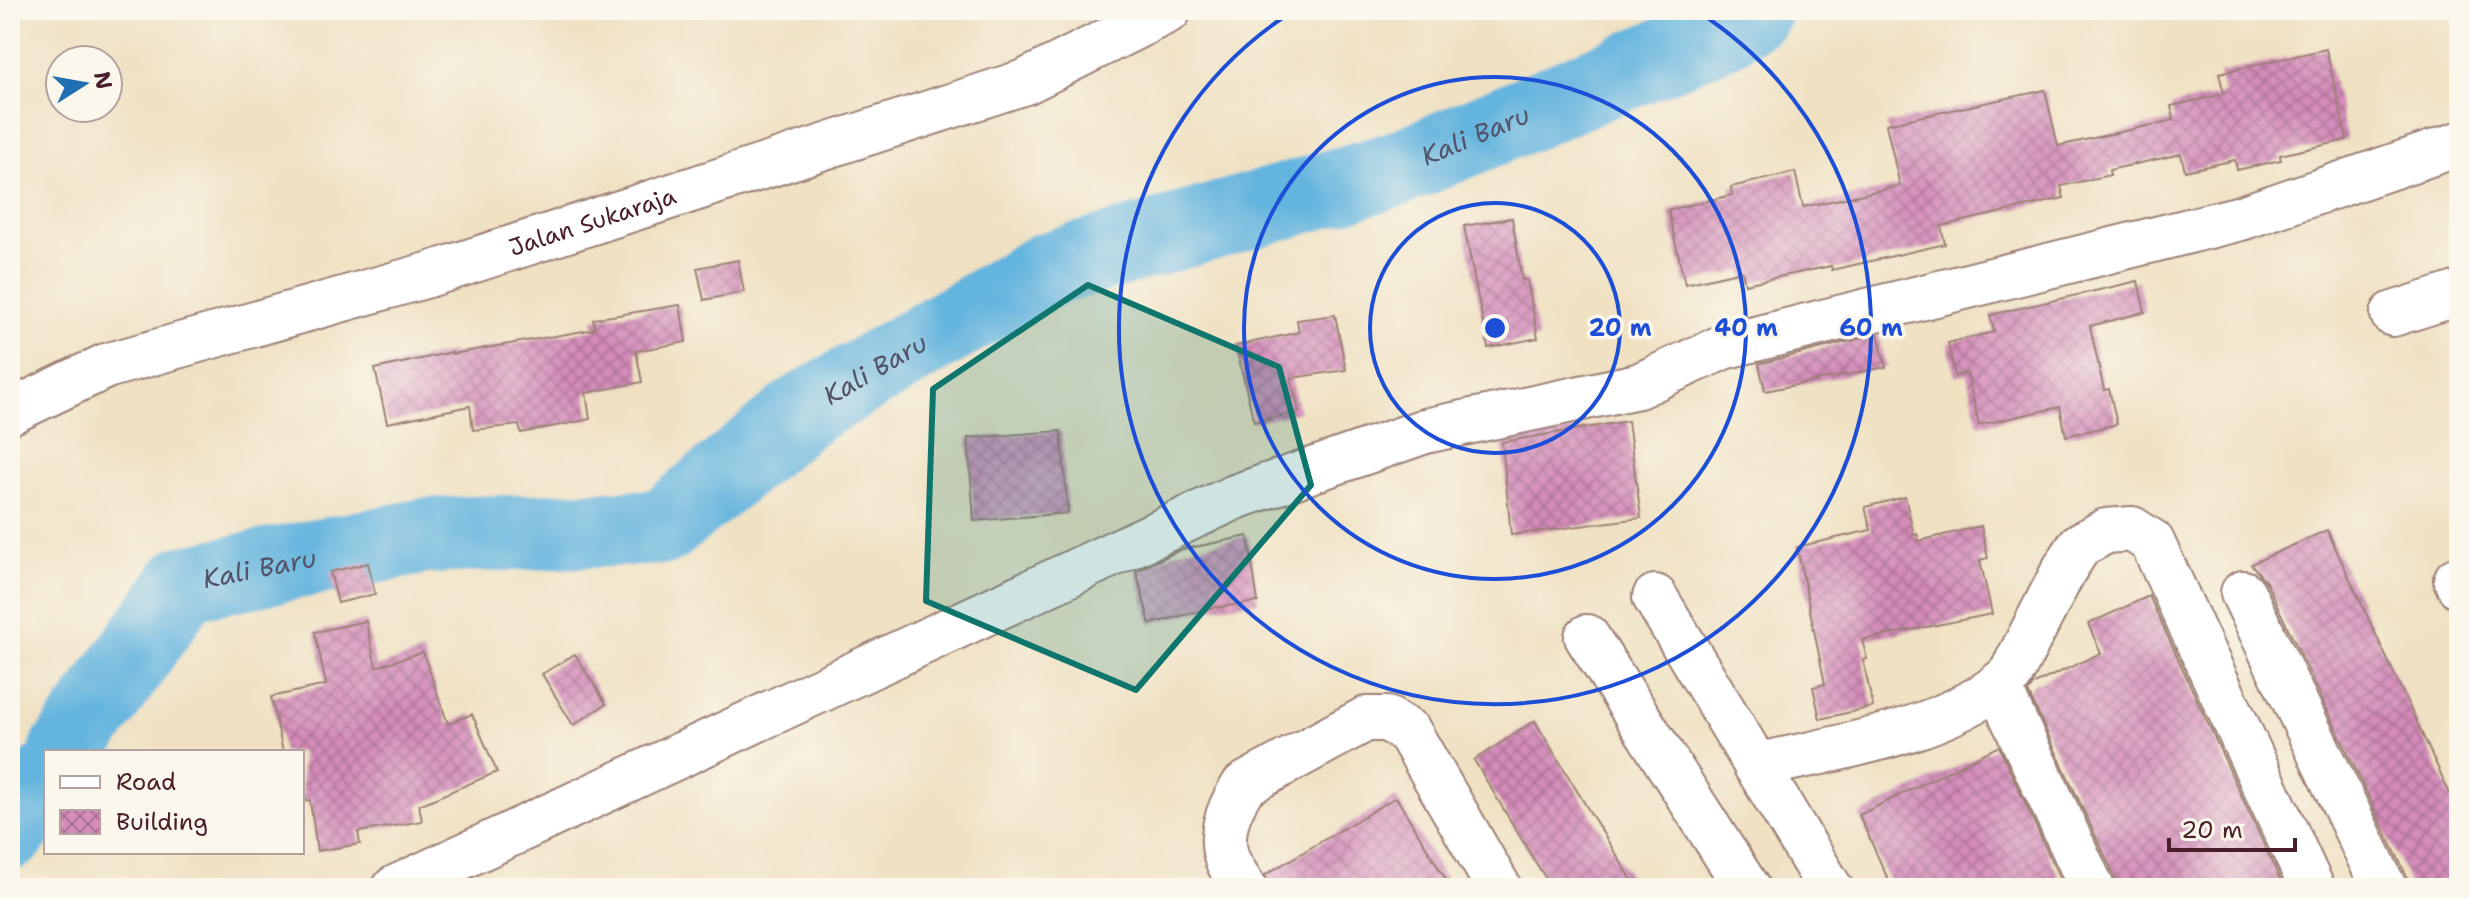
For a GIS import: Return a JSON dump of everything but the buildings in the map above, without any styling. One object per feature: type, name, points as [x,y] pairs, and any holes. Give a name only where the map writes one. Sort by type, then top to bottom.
[{"type":"street","name":"Jalan Sukaraja","points":[[10,412],[106,366],[428,275],[1025,82],[1169,10]]},
{"type":"street","points":[[395,888],[1235,497],[1425,431],[1638,386],[1723,347],[2241,218],[2459,144]]},
{"type":"street","points":[[2393,314],[2459,293]]},
{"type":"street","points":[[1756,766],[1882,737],[1952,713],[1998,686],[2011,674],[2080,545],[2106,531],[2132,529],[2152,542],[2312,888]]},
{"type":"street","points":[[2243,593],[2384,888]]},
{"type":"street","points":[[1655,597],[1830,888]]},
{"type":"street","points":[[1587,637],[1747,888]]},
{"type":"street","points":[[1998,686],[2092,888]]},
{"type":"street","points":[[1244,888],[1227,859],[1224,830],[1232,802],[1244,785],[1366,719],[1387,719],[1409,732],[1499,888]]},
{"type":"highlighted area","points":[[1088,285],[1279,367],[1311,485],[1136,690],[926,601],[933,389]]},
{"type":"waterway","name":"Kali Baru","points":[[68,750],[185,583],[425,536],[663,527],[803,411],[1046,270],[1396,169],[1722,31],[1754,10]]},
{"type":"waterway","name":"Kali Baru","points":[[10,832],[44,784]]}]
